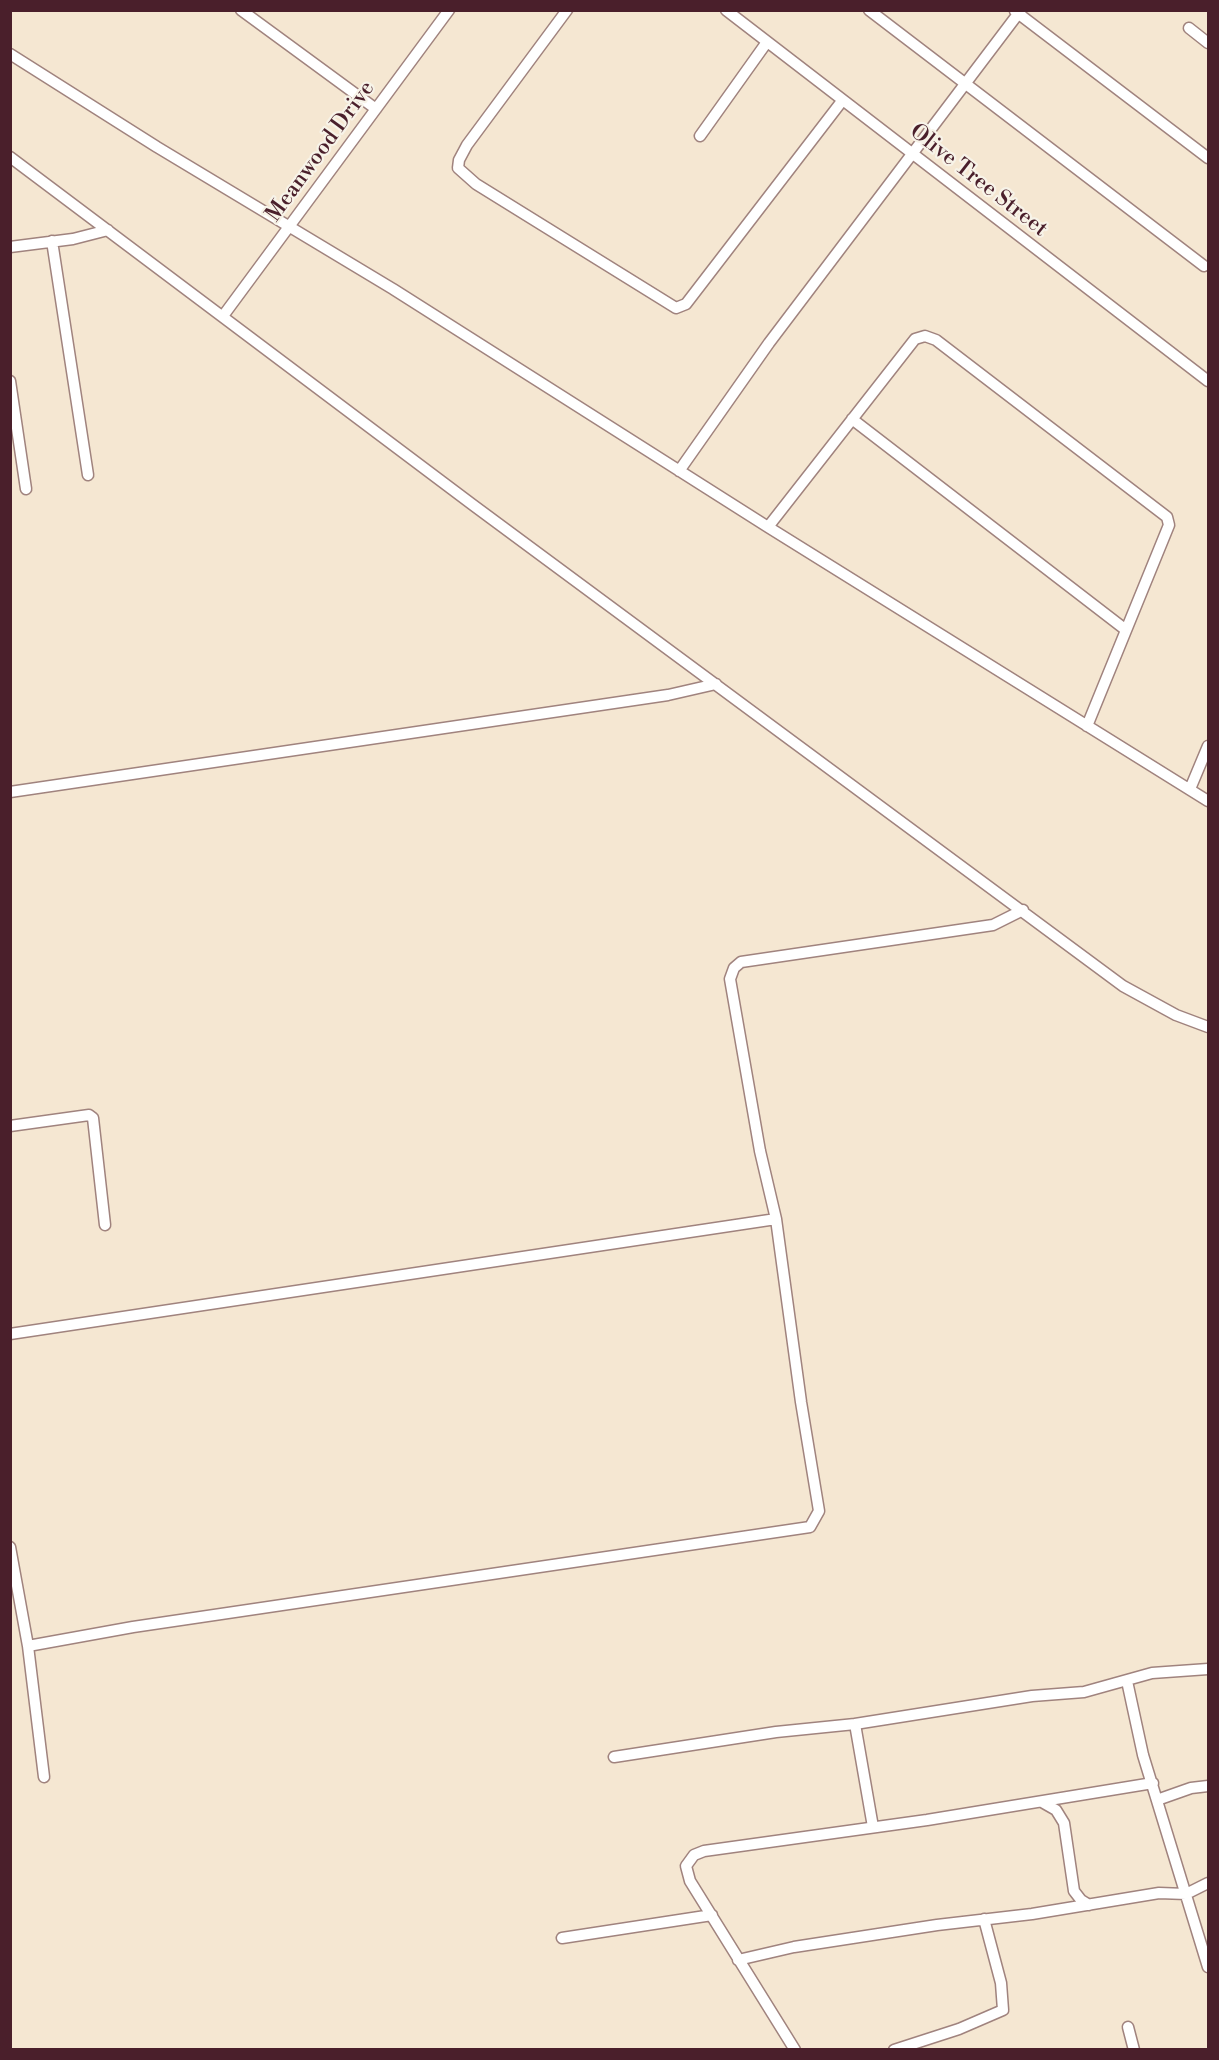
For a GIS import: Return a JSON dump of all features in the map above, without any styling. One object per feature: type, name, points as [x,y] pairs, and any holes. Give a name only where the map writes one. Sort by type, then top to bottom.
[{"type":"street","points":[[241,10],[376,109]]},
{"type":"street","name":"Meanwood Drive","points":[[223,316],[449,10]]},
{"type":"street","points":[[567,10],[467,145],[459,160],[458,168],[476,184],[676,308],[681,307],[690,298],[842,101]]},
{"type":"street","name":"Olive Tree Street","points":[[726,10],[913,156],[1209,381]]},
{"type":"street","points":[[869,10],[1204,266]]},
{"type":"street","points":[[679,471],[769,343],[913,156],[1018,12],[1209,158]]},
{"type":"street","points":[[1188,28],[1209,43]]},
{"type":"street","points":[[700,136],[767,42]]},
{"type":"street","points":[[10,54],[157,147],[291,226],[768,527],[1209,801]]},
{"type":"street","points":[[10,157],[1123,986],[1176,1015],[1209,1027]]},
{"type":"street","points":[[10,247],[108,230]]},
{"type":"street","points":[[52,241],[88,475]]},
{"type":"street","points":[[768,527],[915,339],[925,336],[936,339],[1160,509],[1169,525],[1087,726]]},
{"type":"street","points":[[10,381],[26,489]]},
{"type":"street","points":[[852,418],[1126,630]]},
{"type":"street","points":[[10,792],[668,695],[716,684]]},
{"type":"street","points":[[1190,789],[1209,746]]},
{"type":"street","points":[[28,1646],[133,1627],[810,1527],[814,1524],[819,1511],[801,1402],[776,1219],[760,1151],[730,979],[734,968],[741,962],[993,925],[1023,910]]},
{"type":"street","points":[[10,1126],[88,1115],[93,1118],[105,1224]]},
{"type":"street","points":[[10,1334],[776,1219]]},
{"type":"street","points":[[10,1547],[28,1646],[44,1777]]},
{"type":"street","points":[[614,1757],[776,1732],[855,1724],[1032,1695],[1084,1692],[1152,1673],[1209,1669]]},
{"type":"street","points":[[1127,1681],[1136,1726],[1157,1800],[1209,1967]]},
{"type":"street","points":[[855,1724],[873,1827]]},
{"type":"street","points":[[795,2049],[687,1875],[686,1866],[694,1855],[704,1851],[1042,1802],[1153,1783]]},
{"type":"street","points":[[1157,1800],[1191,1788],[1209,1786]]},
{"type":"street","points":[[1042,1802],[1056,1810],[1064,1823],[1074,1891],[1081,1900],[1089,1905]]},
{"type":"street","points":[[738,1960],[794,1947],[1159,1893],[1186,1894],[1209,1883]]},
{"type":"street","points":[[562,1938],[712,1915]]},
{"type":"street","points":[[894,2049],[959,2029],[1003,2010],[1001,1983],[984,1919]]},
{"type":"street","points":[[1128,2027],[1134,2049]]}]
